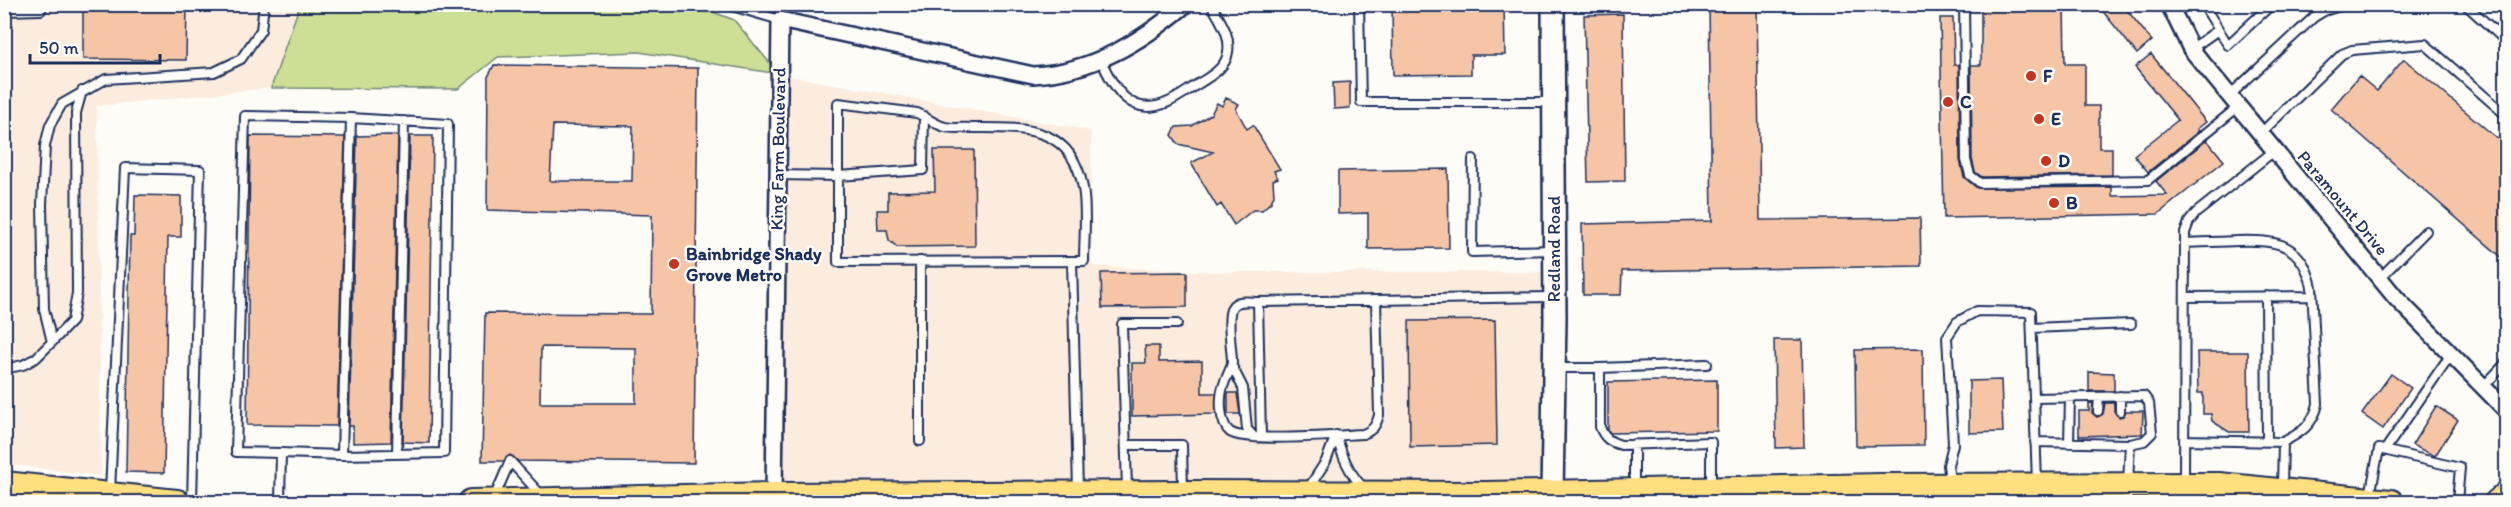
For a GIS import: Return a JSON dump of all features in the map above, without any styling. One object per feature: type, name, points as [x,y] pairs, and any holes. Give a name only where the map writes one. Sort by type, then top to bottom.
[{"type":"main road","name":"Redland Road","points":[[1552,499],[1555,297],[1553,4]]},
{"type":"main road","points":[[4,484],[110,497],[177,502]]},
{"type":"main road","points":[[471,502],[774,500],[1183,493],[1370,494],[1552,499],[1635,491],[1950,486],[2037,486],[2128,494],[2184,485],[2219,485],[2380,501]]},
{"type":"main road","points":[[2497,502],[2506,495]]},
{"type":"street","points":[[780,12],[1033,75],[1057,73],[1101,60],[1128,47],[1186,4]]},
{"type":"street","name":"Paramount Drive","points":[[2170,7],[2191,49],[2379,278],[2506,410]]},
{"type":"street","name":"King Farm Boulevard","points":[[774,500],[780,12]]},
{"type":"lane","points":[[52,342],[44,309],[42,204],[45,146],[50,125],[62,104],[106,79],[214,72],[241,59],[261,30],[264,4]]},
{"type":"lane","points":[[725,4],[780,12]]},
{"type":"lane","points":[[1101,60],[1112,85],[1121,96],[1143,105],[1165,104],[1214,74],[1224,64],[1228,54],[1227,35],[1211,4]]},
{"type":"lane","points":[[1359,4],[1361,102],[1553,102]]},
{"type":"lane","points":[[1964,4],[1966,160],[1970,175],[1980,183],[2148,180],[2233,102],[2314,17],[2346,4]]},
{"type":"lane","points":[[2170,7],[2188,4]]},
{"type":"lane","points":[[2203,4],[2229,45],[2272,4]]},
{"type":"lane","points":[[2465,4],[2506,41]]},
{"type":"lane","points":[[4,11],[41,10]]},
{"type":"lane","points":[[2191,49],[2218,30]]},
{"type":"lane","points":[[2260,134],[2342,54],[2352,50],[2425,44],[2506,115]]},
{"type":"lane","points":[[4,369],[30,362],[72,321],[77,293],[76,113],[82,91]]},
{"type":"lane","points":[[838,103],[924,116],[945,127],[1030,130],[1057,140],[1066,149],[1080,171],[1084,190],[1084,261],[838,262],[838,103]]},
{"type":"lane","points":[[245,116],[351,118],[448,124],[444,453],[342,455],[236,452],[245,116]]},
{"type":"lane","points":[[778,175],[838,176],[922,170],[924,116]]},
{"type":"lane","points":[[342,455],[351,118]]},
{"type":"lane","points":[[397,454],[404,121]]},
{"type":"lane","points":[[2184,485],[2185,243],[2189,222],[2196,213],[2274,151]]},
{"type":"lane","points":[[1473,159],[1472,252],[1554,250]]},
{"type":"lane","points":[[110,497],[125,168],[200,170],[192,502]]},
{"type":"lane","points":[[2379,278],[2426,231]]},
{"type":"lane","points":[[2184,440],[2283,442],[2307,427],[2315,417],[2318,404],[2312,296],[2308,271],[2300,257],[2280,243],[2265,240],[2185,243]]},
{"type":"lane","points":[[920,261],[920,441]]},
{"type":"lane","points":[[1072,261],[1078,495]]},
{"type":"lane","points":[[2266,296],[2267,441]]},
{"type":"lane","points":[[2185,297],[2312,296]]},
{"type":"lane","points":[[1376,300],[1379,415],[1377,424],[1371,430],[1363,434],[1258,437],[1235,435],[1228,431],[1223,422],[1223,386],[1232,366],[1231,308],[1239,302],[1555,297]]},
{"type":"lane","points":[[1258,302],[1258,437]]},
{"type":"lane","points":[[1950,486],[1948,465],[1953,444],[1947,337],[1957,322],[1977,311],[2031,312],[2037,486]]},
{"type":"lane","points":[[1127,494],[1122,324],[1177,324]]},
{"type":"lane","points":[[2032,328],[2131,324]]},
{"type":"lane","points":[[2385,450],[2451,354]]},
{"type":"lane","points":[[2483,387],[2506,363]]},
{"type":"lane","points":[[1554,368],[1707,364]]},
{"type":"lane","points":[[1232,366],[1243,388],[1247,429],[1258,437]]},
{"type":"lane","points":[[1600,368],[1600,427],[1603,435],[1611,443],[1711,442],[1711,490]]},
{"type":"lane","points":[[2120,396],[2120,411]]},
{"type":"lane","points":[[2034,398],[2144,396],[2149,403],[2152,433],[2144,441],[2130,444],[2120,439],[2069,443],[2035,442]]},
{"type":"lane","points":[[2069,443],[2070,397]]},
{"type":"lane","points":[[2098,411],[2099,397]]},
{"type":"lane","points":[[1303,494],[1315,480],[1336,435]]},
{"type":"lane","points":[[1336,435],[1344,461],[1357,481],[1370,494]]},
{"type":"lane","points":[[2282,491],[2283,442]]},
{"type":"lane","points":[[1634,444],[1635,491]]},
{"type":"lane","points":[[2128,494],[2130,444]]},
{"type":"lane","points":[[1126,445],[1182,445],[1183,493]]},
{"type":"lane","points":[[2380,501],[2379,449],[2460,468],[2457,502]]},
{"type":"lane","points":[[280,502],[281,453]]},
{"type":"lane","points":[[491,502],[510,461],[546,500]]},
{"type":"shaded area","points":[[5,5],[300,5],[271,88],[97,106],[101,476],[5,464]]},
{"type":"shaded area","points":[[779,74],[1091,131],[1092,266],[1220,272],[1554,272],[1560,493],[774,495]]},
{"type":"green space","points":[[300,4],[695,5],[734,20],[779,74],[639,52],[498,57],[458,89],[271,88]]},
{"type":"building","points":[[83,4],[187,4],[186,60],[83,59]]},
{"type":"building","points":[[1392,4],[1504,4],[1505,55],[1471,55],[1471,74],[1393,75]]},
{"type":"building","points":[[1709,4],[1757,4],[1760,220],[1920,218],[1921,266],[1622,271],[1621,295],[1583,295],[1582,224],[1712,221]]},
{"type":"building","points":[[1981,4],[2064,4],[2065,64],[2085,64],[2085,106],[2099,106],[2099,148],[2112,148],[2112,175],[1982,177],[1975,172],[1972,159],[1971,65],[1981,65]]},
{"type":"building","points":[[2097,4],[2122,4],[2152,41],[2137,54]]},
{"type":"building","points":[[1623,14],[1625,181],[1588,182],[1584,15]]},
{"type":"building","points":[[1940,18],[1953,18],[1954,65],[1959,65],[1960,160],[1964,177],[1977,188],[2112,187],[2112,196],[2167,195],[2156,181],[2207,140],[2224,161],[2158,214],[1944,218]]},
{"type":"building","points":[[2151,54],[2206,122],[2197,129],[2199,131],[2148,172],[2134,155],[2178,120],[2135,67]]},
{"type":"building","points":[[2404,59],[2506,146],[2506,261],[2331,109],[2359,76],[2377,91]]},
{"type":"building","name":"Bainbridge Shady Grove Metro","points":[[494,65],[698,68],[694,463],[518,461],[510,455],[504,461],[482,461],[485,313],[651,314],[652,215],[487,210],[488,77]],"holes":[[[553,125],[633,126],[632,181],[550,181]],[[541,347],[636,348],[636,403],[540,403]]]},
{"type":"building","points":[[1350,82],[1350,108],[1334,109],[1333,83]]},
{"type":"building","points":[[1226,98],[1239,104],[1236,109],[1247,129],[1253,125],[1280,169],[1274,171],[1278,178],[1273,180],[1274,195],[1271,202],[1262,210],[1253,210],[1234,225],[1221,204],[1217,207],[1191,163],[1213,152],[1178,144],[1172,135],[1176,127],[1192,126],[1211,114],[1217,103],[1222,106]]},
{"type":"building","points":[[250,136],[345,137],[337,426],[247,425]]},
{"type":"building","points":[[357,136],[398,136],[391,442],[353,443],[353,426],[349,426]]},
{"type":"building","points":[[410,136],[433,136],[429,443],[403,442]]},
{"type":"building","points":[[934,150],[974,150],[975,246],[897,247],[889,240],[887,230],[878,230],[877,210],[888,210],[888,192],[935,191]]},
{"type":"building","points":[[1448,169],[1449,248],[1368,249],[1368,213],[1338,214],[1338,171]]},
{"type":"building","points":[[135,195],[181,196],[181,237],[168,237],[164,473],[126,472],[130,236],[134,236]]},
{"type":"building","points":[[1187,272],[1187,307],[1102,308],[1101,273]]},
{"type":"building","points":[[1495,320],[1497,445],[1410,447],[1409,321]]},
{"type":"building","points":[[1774,340],[1802,340],[1804,447],[1776,448]]},
{"type":"building","points":[[1145,346],[1159,346],[1159,362],[1202,361],[1202,393],[1216,393],[1216,414],[1132,416],[1132,363],[1146,363]]},
{"type":"building","points":[[1923,349],[1924,445],[1856,446],[1855,350]]},
{"type":"building","points":[[2197,352],[2248,352],[2249,432],[2229,432],[2212,421],[2211,414],[2203,414],[2203,393],[2198,393]]},
{"type":"building","points":[[2089,372],[2114,373],[2114,391],[2089,391]]},
{"type":"building","points":[[2391,374],[2411,388],[2383,429],[2362,414]]},
{"type":"building","points":[[1717,380],[1717,431],[1610,433],[1608,430],[1608,382]]},
{"type":"building","points":[[2001,380],[2003,432],[1969,433],[1969,381]]},
{"type":"building","points":[[1228,393],[1237,393],[1240,414],[1228,414]]},
{"type":"building","points":[[2089,403],[2093,403],[2092,413],[2097,417],[2103,414],[2105,403],[2114,403],[2114,411],[2119,417],[2123,416],[2126,411],[2143,411],[2142,434],[2079,436],[2079,411],[2089,411]]},
{"type":"building","points":[[2436,406],[2458,420],[2435,456],[2412,445]]},
{"type":"place","name":"F","points":[[2031,76]]},
{"type":"place","name":"C","points":[[1948,102]]},
{"type":"place","name":"E","points":[[2039,119]]},
{"type":"place","name":"D","points":[[2046,161]]},
{"type":"place","name":"B","points":[[2054,203]]},
{"type":"place","name":"Bainbridge Shady Grove Metro","points":[[674,264]]}]
